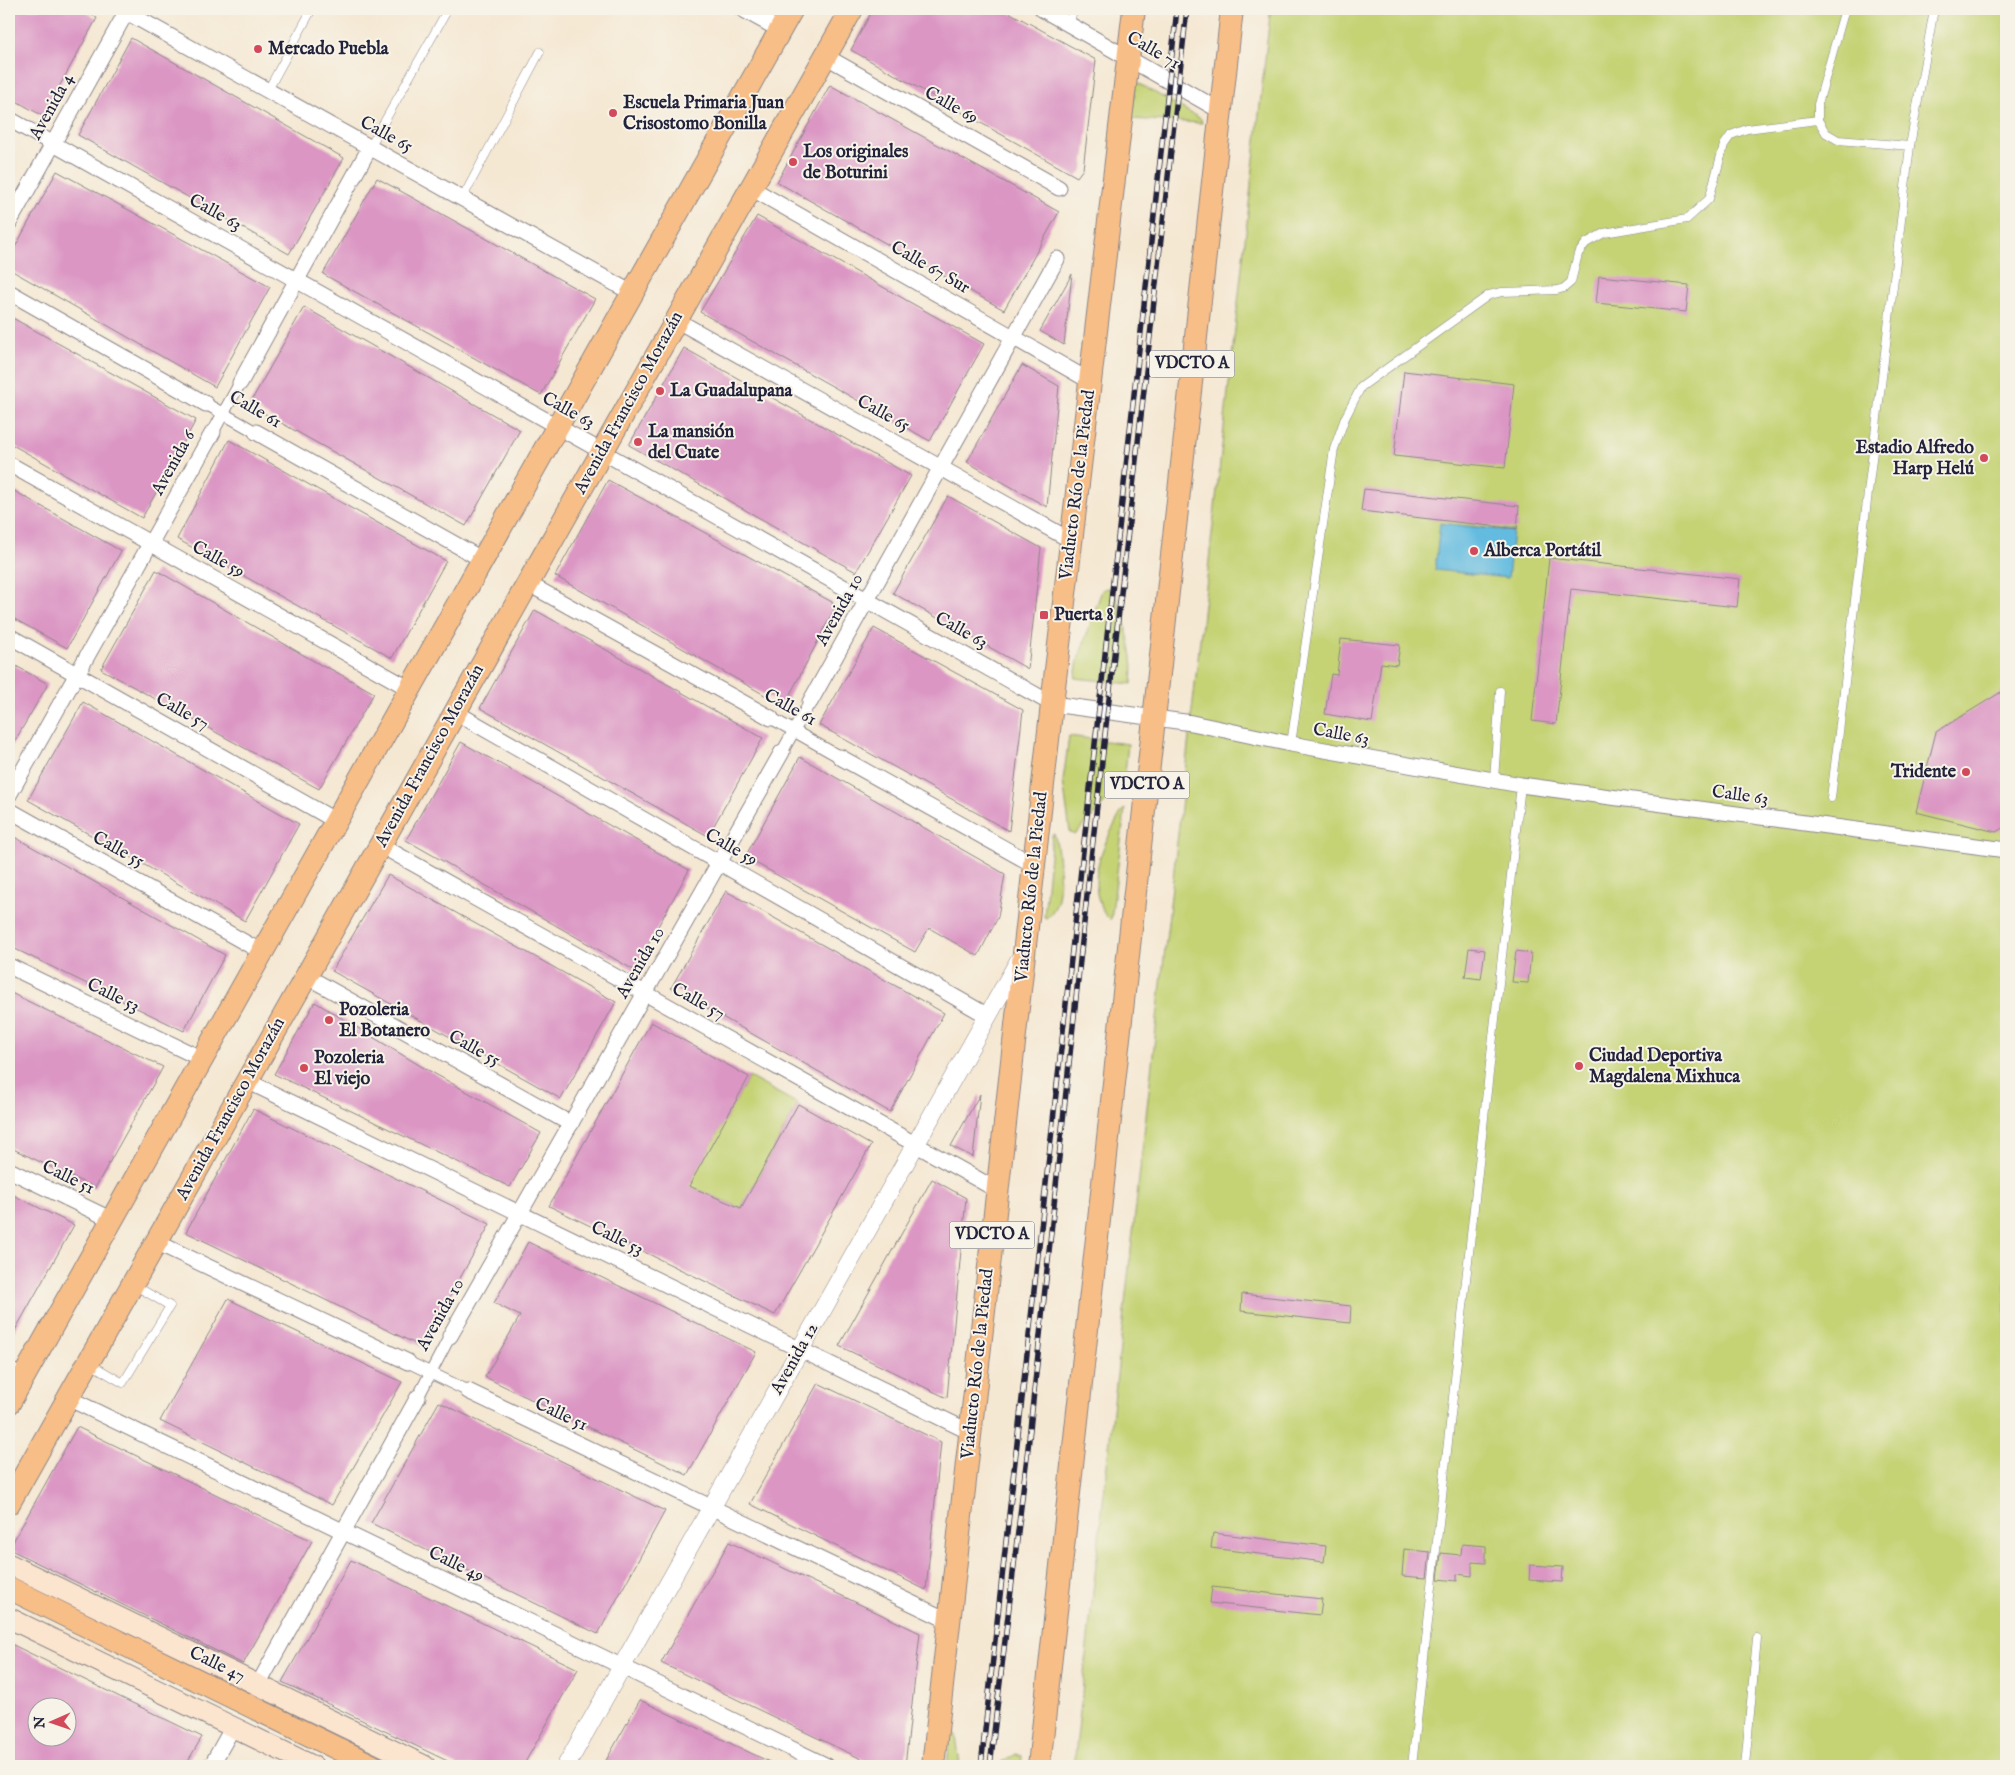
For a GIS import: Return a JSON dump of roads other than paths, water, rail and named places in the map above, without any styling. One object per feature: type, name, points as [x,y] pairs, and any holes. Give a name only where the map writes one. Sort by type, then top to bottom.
[{"type":"main road","points":[[9,1403],[16,1373],[112,1220],[792,9]]},
{"type":"main road","name":"Avenida Francisco Morazán","points":[[9,1503],[852,9]]},
{"type":"main road","name":"Viaducto Río de la Piedad","points":[[933,1766],[1052,704],[1134,9]]},
{"type":"main road","name":"VDCTO A","points":[[1040,1766],[1219,110],[1232,9]]},
{"type":"main road","name":"Calle 47","points":[[9,1564],[425,1766]]},
{"type":"main road","points":[[9,1588],[373,1766]]},
{"type":"main road","points":[[9,1618],[312,1766]]},
{"type":"street","points":[[742,9],[780,30]]},
{"type":"street","name":"Calle 71","points":[[1042,9],[1219,110]]},
{"type":"street","name":"Calle 65","points":[[125,10],[632,293]]},
{"type":"street","name":"Avenida 4","points":[[9,223],[125,10]]},
{"type":"street","name":"Calle 69","points":[[825,56],[1059,188]]},
{"type":"street","name":"Calle 63","points":[[9,118],[1052,704],[1192,723],[1291,744],[1520,785],[2006,850]]},
{"type":"street","name":"Avenida 6","points":[[9,794],[213,432],[370,147]]},
{"type":"street","name":"Calle 67 Sur","points":[[751,188],[1090,381]]},
{"type":"street","name":"Avenida 10","points":[[258,1685],[450,1336],[794,731],[1057,259]]},
{"type":"street","name":"Calle 61","points":[[9,292],[483,560]]},
{"type":"street","name":"Calle 65","points":[[676,320],[1072,541]]},
{"type":"street","name":"Calle 59","points":[[9,464],[410,689]]},
{"type":"street","name":"Calle 61","points":[[528,583],[1034,865]]},
{"type":"street","name":"Calle 57","points":[[9,636],[336,821]]},
{"type":"street","name":"Calle 59","points":[[455,712],[988,1016]]},
{"type":"street","name":"Calle 55","points":[[9,810],[262,952]]},
{"type":"street","name":"Calle 57","points":[[380,846],[997,1190]]},
{"type":"street","name":"Avenida 12","points":[[566,1766],[1024,952]]},
{"type":"street","name":"Calle 53","points":[[9,966],[202,1059]]},
{"type":"street","name":"Calle 55","points":[[306,976],[570,1124]]},
{"type":"street","name":"Calle 53","points":[[247,1081],[970,1432]]},
{"type":"street","name":"Calle 51","points":[[9,1170],[112,1220]]},
{"type":"street","name":"Calle 51","points":[[156,1242],[949,1621]]},
{"type":"street","name":"Calle 49","points":[[68,1398],[827,1766]]},
{"type":"street","points":[[210,1766],[233,1727]]},
{"type":"lane","points":[[268,90],[312,9]]},
{"type":"lane","points":[[370,147],[448,9]]},
{"type":"lane","points":[[1070,24],[1074,9]]},
{"type":"lane","points":[[1845,9],[1818,104],[1818,120],[1826,133],[1838,140],[1910,146]]},
{"type":"lane","points":[[1831,798],[1910,146],[1934,9]]},
{"type":"lane","points":[[462,199],[540,52]]},
{"type":"lane","points":[[1291,744],[1334,450],[1345,418],[1361,388],[1489,295],[1502,292],[1557,290],[1564,288],[1571,282],[1578,254],[1586,243],[1604,233],[1687,219],[1709,199],[1724,145],[1732,135],[1747,129],[1818,120]]},
{"type":"lane","points":[[1494,780],[1500,691]]},
{"type":"lane","points":[[1412,1766],[1520,785]]},
{"type":"lane","points":[[88,1362],[123,1383],[170,1306],[133,1284]]},
{"type":"lane","points":[[1745,1766],[1757,1638]]},
{"type":"water","name":"Alberca Portátil","points":[[1440,523],[1513,531],[1508,578],[1435,570]]},
{"type":"railway","points":[[981,1766],[1177,9]]},
{"type":"railway","points":[[990,1766],[1028,1448],[1089,876],[1187,9]]},
{"type":"place","name":"Mercado Puebla","points":[[258,49]]},
{"type":"place","name":"Escuela Primaria Juan Crisostomo Bonilla","points":[[613,113]]},
{"type":"place","name":"Los originales de Boturini","points":[[793,162]]},
{"type":"place","name":"La Guadalupana","points":[[660,391]]},
{"type":"place","name":"La mansión del Cuate","points":[[638,442]]},
{"type":"place","name":"Estadio Alfredo Harp Helú","points":[[1984,458]]},
{"type":"place","name":"Alberca Portátil","points":[[1474,551]]},
{"type":"place","name":"Puerta 8","points":[[1044,615]]},
{"type":"place","name":"Tridente","points":[[1966,772]]},
{"type":"place","name":"Pozoleria El Botanero","points":[[329,1020]]},
{"type":"place","name":"Ciudad Deportiva Magdalena Mixhuca","points":[[1579,1066]]},
{"type":"place","name":"Pozoleria El viejo","points":[[304,1068]]}]
